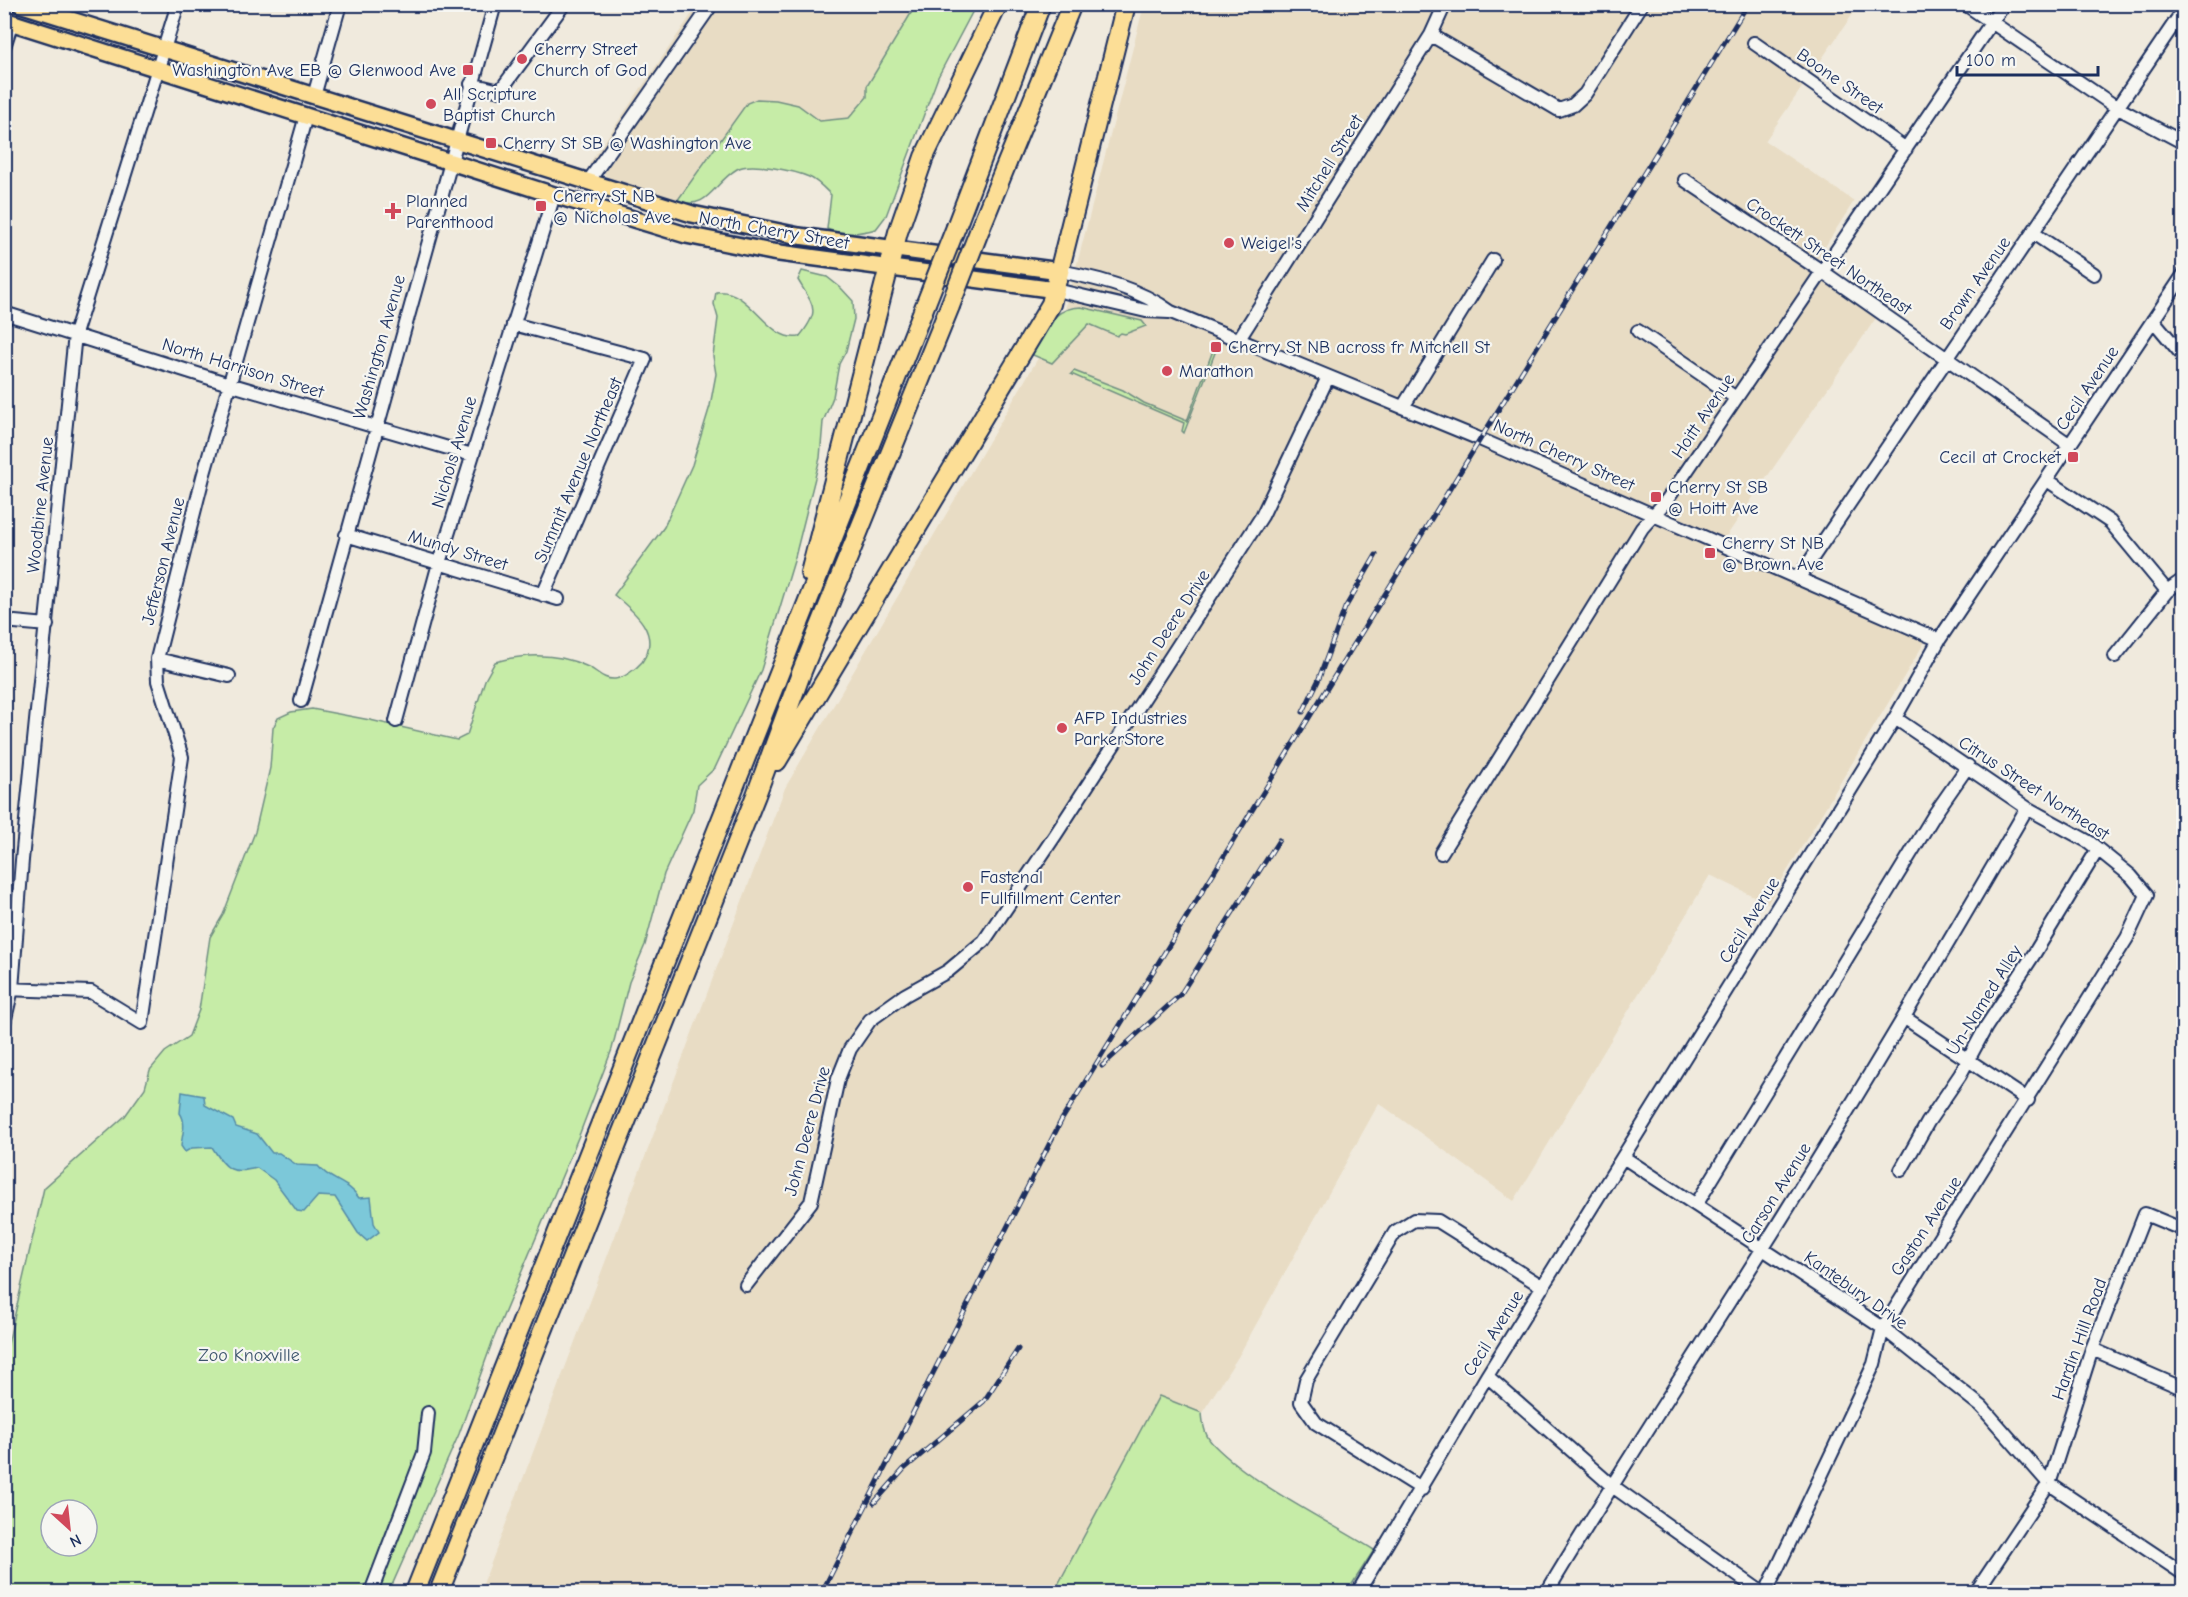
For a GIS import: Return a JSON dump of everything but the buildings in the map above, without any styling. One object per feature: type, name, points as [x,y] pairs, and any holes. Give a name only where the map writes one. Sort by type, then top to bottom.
[{"type":"highway","points":[[795,638],[833,477],[894,249],[924,157],[998,4]]},
{"type":"highway","points":[[415,1593],[795,638],[1041,4]]},
{"type":"highway","points":[[439,1593],[756,795],[802,671],[1072,4]]},
{"type":"highway","points":[[756,795],[1051,304],[1126,4]]},
{"type":"main road","name":"North Cherry Street","points":[[20,4],[588,182],[739,225],[1060,271]]},
{"type":"main road","name":"North Cherry Street","points":[[8,21],[653,226],[771,252],[1056,290]]},
{"type":"street","name":"Woodbine Avenue","points":[[4,1023],[47,625],[75,334],[178,4]]},
{"type":"street","points":[[314,96],[340,4]]},
{"type":"street","name":"Washington Avenue","points":[[300,700],[318,647],[375,427],[495,4]]},
{"type":"street","points":[[471,84],[500,92],[564,4]]},
{"type":"street","points":[[588,182],[712,4]]},
{"type":"street","name":"Mitchell Street","points":[[1239,339],[1431,35],[1445,4]]},
{"type":"street","points":[[1431,35],[1559,110],[1573,105],[1585,94],[1642,4]]},
{"type":"street","points":[[1965,4],[2116,107],[2184,143]]},
{"type":"street","name":"Hoitt Avenue","points":[[1441,853],[1652,516],[1667,500],[2004,4]]},
{"type":"street","name":"Brown Avenue","points":[[1798,579],[1946,357],[2184,9]]},
{"type":"street","points":[[4,46],[8,21]]},
{"type":"street","name":"Boone Street","points":[[1754,44],[1906,148]]},
{"type":"street","name":"Jefferson Avenue","points":[[8,989],[91,992],[142,1023],[182,757],[158,681],[157,658],[229,384],[306,116]]},
{"type":"street","name":"Crockett Street Northeast","points":[[1685,180],[1823,272],[2070,445]]},
{"type":"street","name":"Nichols Avenue","points":[[396,721],[439,563],[554,195]]},
{"type":"street","points":[[2032,233],[2094,274]]},
{"type":"street","points":[[1403,407],[1492,260]]},
{"type":"street","name":"North Cherry Street","points":[[1060,271],[1133,290],[1152,298],[1171,312],[1403,407],[1939,640]]},
{"type":"street","name":"Cecil Avenue","points":[[1358,1593],[1422,1489],[1487,1376],[1895,718],[1939,640],[2184,274]]},
{"type":"street","name":"North Cherry Street","points":[[1056,290],[1146,310],[1171,312]]},
{"type":"street","name":"North Harrison Street","points":[[4,313],[229,384],[472,455]]},
{"type":"street","points":[[2153,320],[2184,357]]},
{"type":"street","name":"Summit Avenue Northeast","points":[[513,324],[645,359],[543,595]]},
{"type":"street","points":[[1638,331],[1736,398]]},
{"type":"street","name":"John Deere Drive","points":[[746,1285],[811,1202],[838,1079],[850,1048],[870,1020],[905,995],[948,972],[984,941],[1262,516],[1328,376]]},
{"type":"street","points":[[2047,480],[2110,522],[2167,591]]},
{"type":"street","name":"Mundy Street","points":[[346,535],[558,599]]},
{"type":"street","points":[[2115,656],[2167,591],[2184,579]]},
{"type":"street","points":[[4,621],[47,625]]},
{"type":"street","points":[[157,658],[229,676]]},
{"type":"street","name":"Citrus Street Northeast","points":[[1895,718],[2027,808],[2098,849],[2131,876],[2147,895]]},
{"type":"street","points":[[1696,1204],[1936,812],[1968,766]]},
{"type":"street","name":"Carson Avenue","points":[[1547,1593],[1611,1485],[1763,1248],[1905,1018],[2027,808]]},
{"type":"street","name":"Un-Named Alley","points":[[1901,1170],[1928,1122],[1960,1075],[1967,1059],[2098,849]]},
{"type":"street","name":"Gaston Avenue","points":[[1766,1593],[1874,1364],[1882,1328],[2028,1100],[2127,938],[2147,895]]},
{"type":"street","points":[[1905,1018],[2028,1100]]},
{"type":"street","name":"Kantebury Drive","points":[[1623,1157],[1882,1328],[1982,1407],[2049,1483],[2183,1574]]},
{"type":"street","name":"Hardin Hill Road","points":[[1978,1592],[2049,1483],[2092,1349],[2145,1214],[2184,1230]]},
{"type":"street","points":[[1422,1489],[1316,1423],[1301,1402],[1305,1380],[1395,1232],[1414,1220],[1438,1221],[1543,1287]]},
{"type":"street","points":[[2092,1349],[2184,1389]]},
{"type":"street","points":[[1487,1376],[1611,1485],[1761,1593]]},
{"type":"street","points":[[371,1593],[424,1453],[428,1413]]},
{"type":"shaded area","points":[[698,5],[916,5],[867,85],[867,97],[849,118],[820,121],[798,105],[747,103],[677,201],[612,181],[605,175],[605,168],[589,164]]},
{"type":"shaded area","points":[[1144,5],[1859,5],[1765,141],[1854,201],[1811,269],[1878,315],[1717,550],[1926,640],[1768,903],[1710,875],[1514,1201],[1379,1103],[1238,1357],[1202,1413],[1159,1396],[1054,1592],[480,1592],[785,788],[1064,314]]},
{"type":"green space","points":[[916,5],[976,5],[938,77],[886,216],[876,229],[845,233],[827,229],[831,195],[812,178],[773,168],[752,166],[737,169],[703,199],[688,203],[677,201],[747,103],[757,99],[798,105],[820,121],[849,118],[867,97],[867,86]]},
{"type":"green space","name":"Zoo Knoxville","points":[[802,271],[827,277],[841,288],[853,301],[854,319],[846,351],[839,364],[833,397],[823,422],[820,458],[794,561],[761,670],[715,768],[697,785],[693,810],[664,874],[645,945],[629,982],[612,1049],[580,1133],[493,1340],[459,1434],[389,1592],[5,1592],[5,1357],[44,1188],[125,1116],[145,1088],[150,1070],[165,1052],[189,1036],[199,1010],[210,937],[223,915],[255,832],[270,768],[273,728],[278,718],[291,712],[312,709],[457,740],[467,735],[485,680],[495,662],[517,657],[540,656],[575,662],[610,679],[630,673],[642,662],[649,642],[643,624],[614,595],[664,527],[692,465],[710,406],[716,374],[713,356],[718,318],[714,304],[716,292],[728,293],[739,298],[777,331],[787,336],[799,337],[813,314],[808,296],[798,280]]},
{"type":"green space","points":[[1081,307],[1142,321],[1146,326],[1117,336],[1089,324],[1052,363],[1028,353],[1055,316],[1071,308]]},
{"type":"green space","points":[[1214,344],[1218,345],[1184,433],[1182,431],[1184,423],[1071,374],[1074,371],[1123,390],[1144,403],[1187,421],[1212,353],[1211,347]]},
{"type":"green space","points":[[1159,1396],[1202,1413],[1209,1439],[1231,1460],[1270,1488],[1374,1550],[1347,1592],[1054,1592]]},
{"type":"water","points":[[182,1092],[204,1096],[205,1105],[233,1120],[236,1127],[257,1134],[272,1153],[279,1153],[297,1165],[318,1166],[350,1188],[359,1198],[371,1197],[374,1223],[379,1232],[367,1241],[358,1233],[335,1197],[318,1196],[304,1212],[297,1211],[274,1180],[257,1168],[241,1171],[230,1169],[212,1147],[192,1148],[185,1152],[181,1146],[184,1125],[180,1113]]},
{"type":"railway","points":[[822,1592],[1061,1121],[1748,4]]},
{"type":"railway","points":[[1303,712],[1318,681],[1345,608],[1376,555]]},
{"type":"railway","points":[[1102,1066],[1180,995],[1279,840]]},
{"type":"railway","points":[[874,1503],[904,1469],[984,1401],[1018,1349]]},
{"type":"place","name":"Cherry Street Church of God","points":[[522,59]]},
{"type":"place","name":"Washington Ave EB @ Glenwood Ave","points":[[468,70]]},
{"type":"place","name":"All Scripture Baptist Church","points":[[431,104]]},
{"type":"place","name":"Cherry St SB @ Washington Ave","points":[[491,143]]},
{"type":"place","name":"Cherry St NB @ Nicholas Ave","points":[[541,206]]},
{"type":"place","name":"Planned Parenthood","points":[[393,211]]},
{"type":"place","name":"Weigel's","points":[[1229,243]]},
{"type":"place","name":"Cherry St NB across fr Mitchell St","points":[[1216,347]]},
{"type":"place","name":"Marathon","points":[[1167,371]]},
{"type":"place","name":"Cecil at Crocket","points":[[2073,457]]},
{"type":"place","name":"Cherry St SB @ Hoitt Ave","points":[[1656,497]]},
{"type":"place","name":"Cherry St NB @ Brown Ave","points":[[1710,553]]},
{"type":"place","name":"AFP Industries ParkerStore","points":[[1062,728]]},
{"type":"place","name":"Fastenal Fullfillment Center","points":[[968,887]]}]
